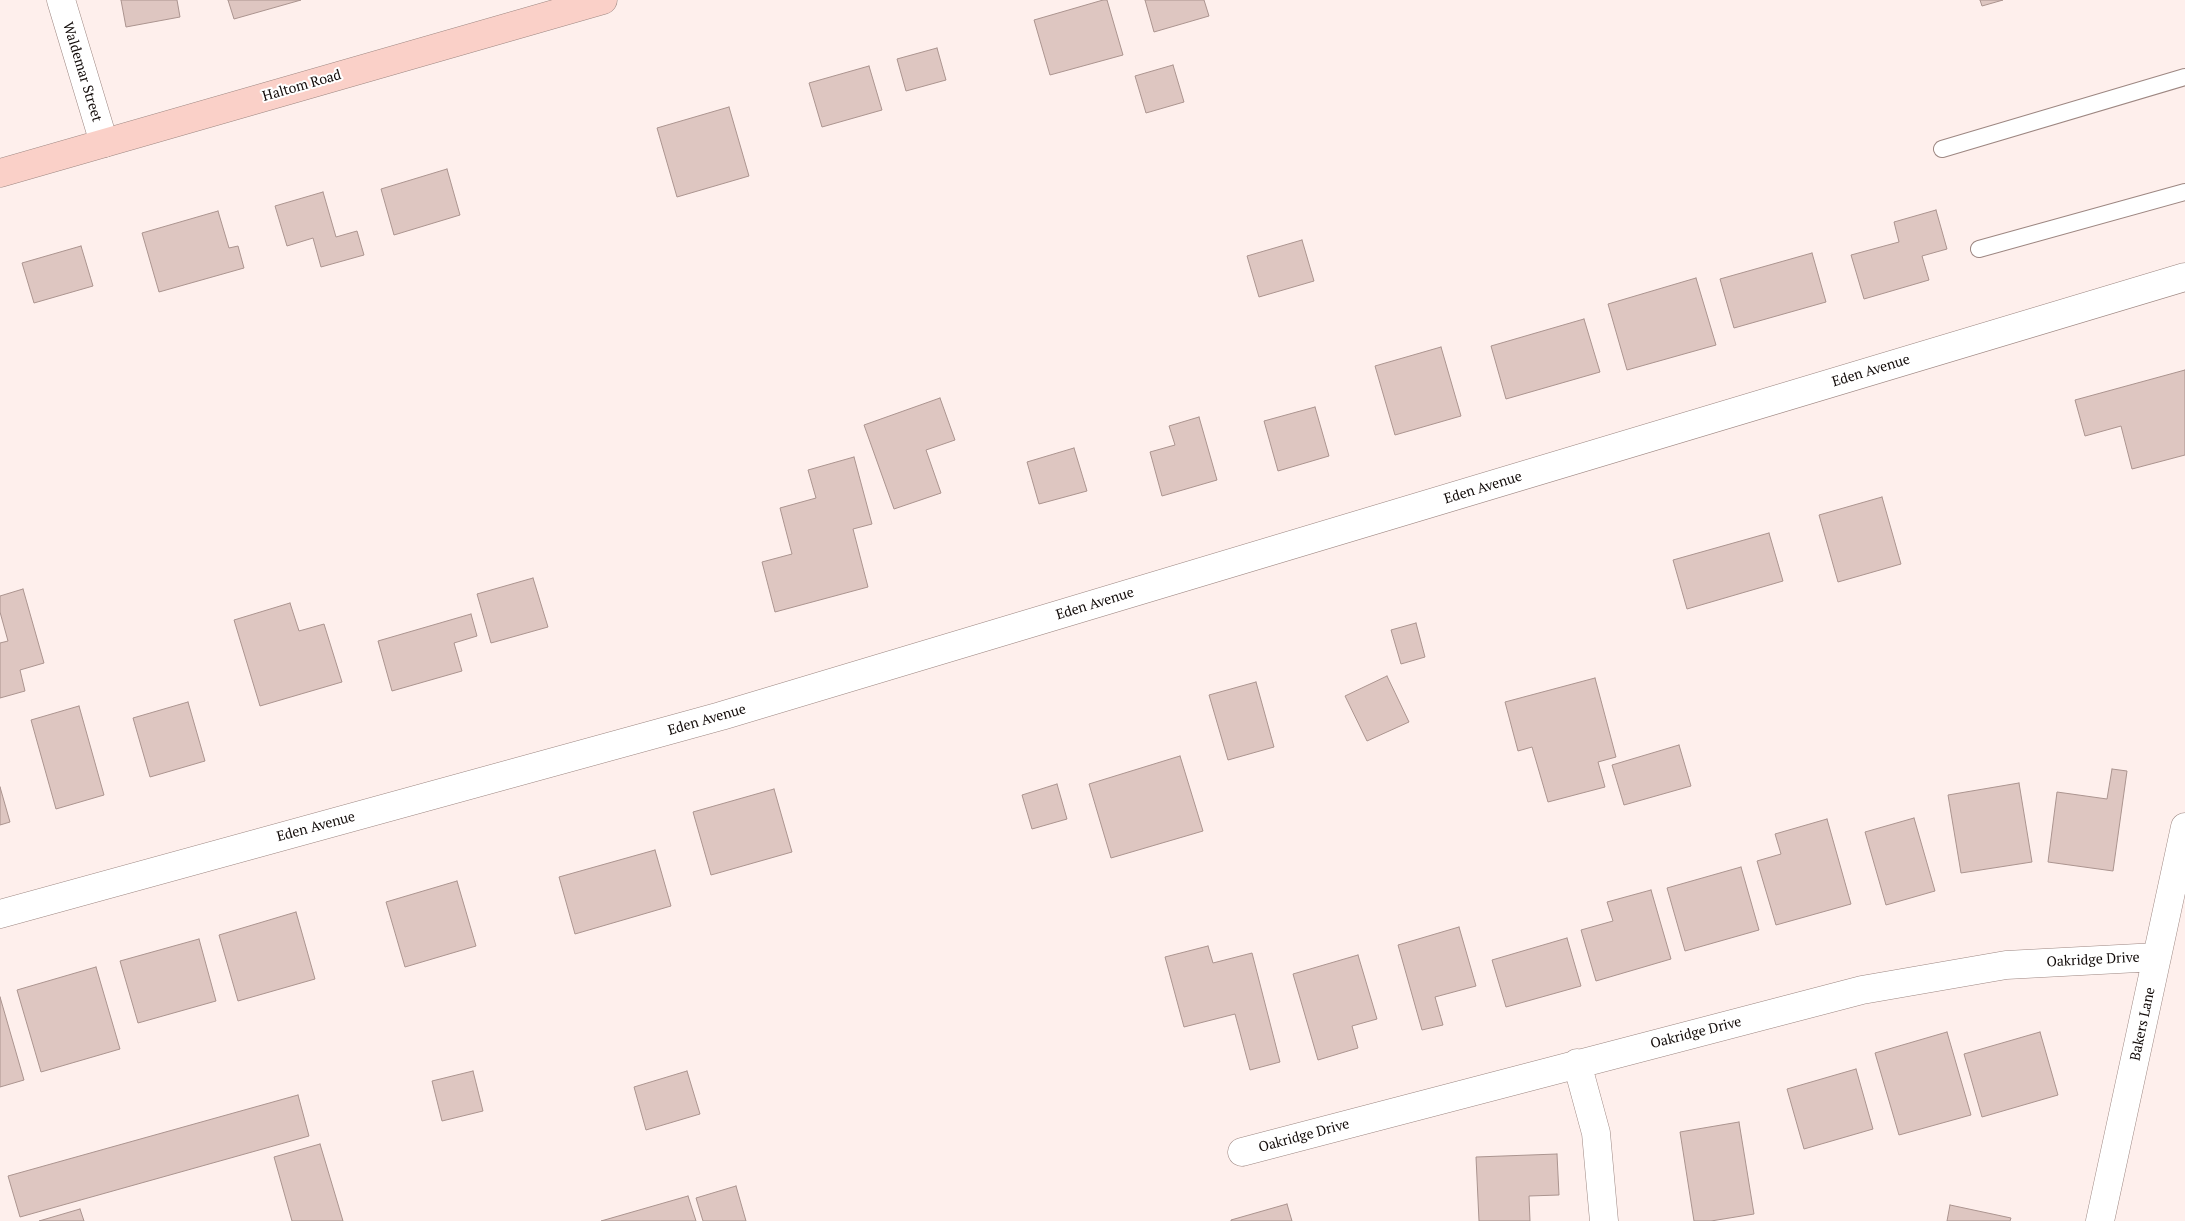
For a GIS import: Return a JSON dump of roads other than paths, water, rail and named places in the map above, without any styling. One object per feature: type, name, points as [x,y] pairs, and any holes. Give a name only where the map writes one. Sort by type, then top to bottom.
[{"type":"main road","name":"Haltom Road","points":[[0,173],[603,0]]},
{"type":"street","name":"Waldemar Street","points":[[61,0],[104,143]]},
{"type":"street","name":"Eden Avenue","points":[[0,914],[721,716],[2185,277]]},
{"type":"street","name":"Bakers Lane","points":[[2100,1221],[2185,827]]},
{"type":"street","name":"Oakridge Drive","points":[[1242,1152],[1862,990],[2006,965],[2157,957]]},
{"type":"street","points":[[1577,1063],[1596,1133],[1604,1221]]},
{"type":"lane","points":[[1942,149],[2185,76]]},
{"type":"lane","points":[[1979,249],[2185,192]]}]
